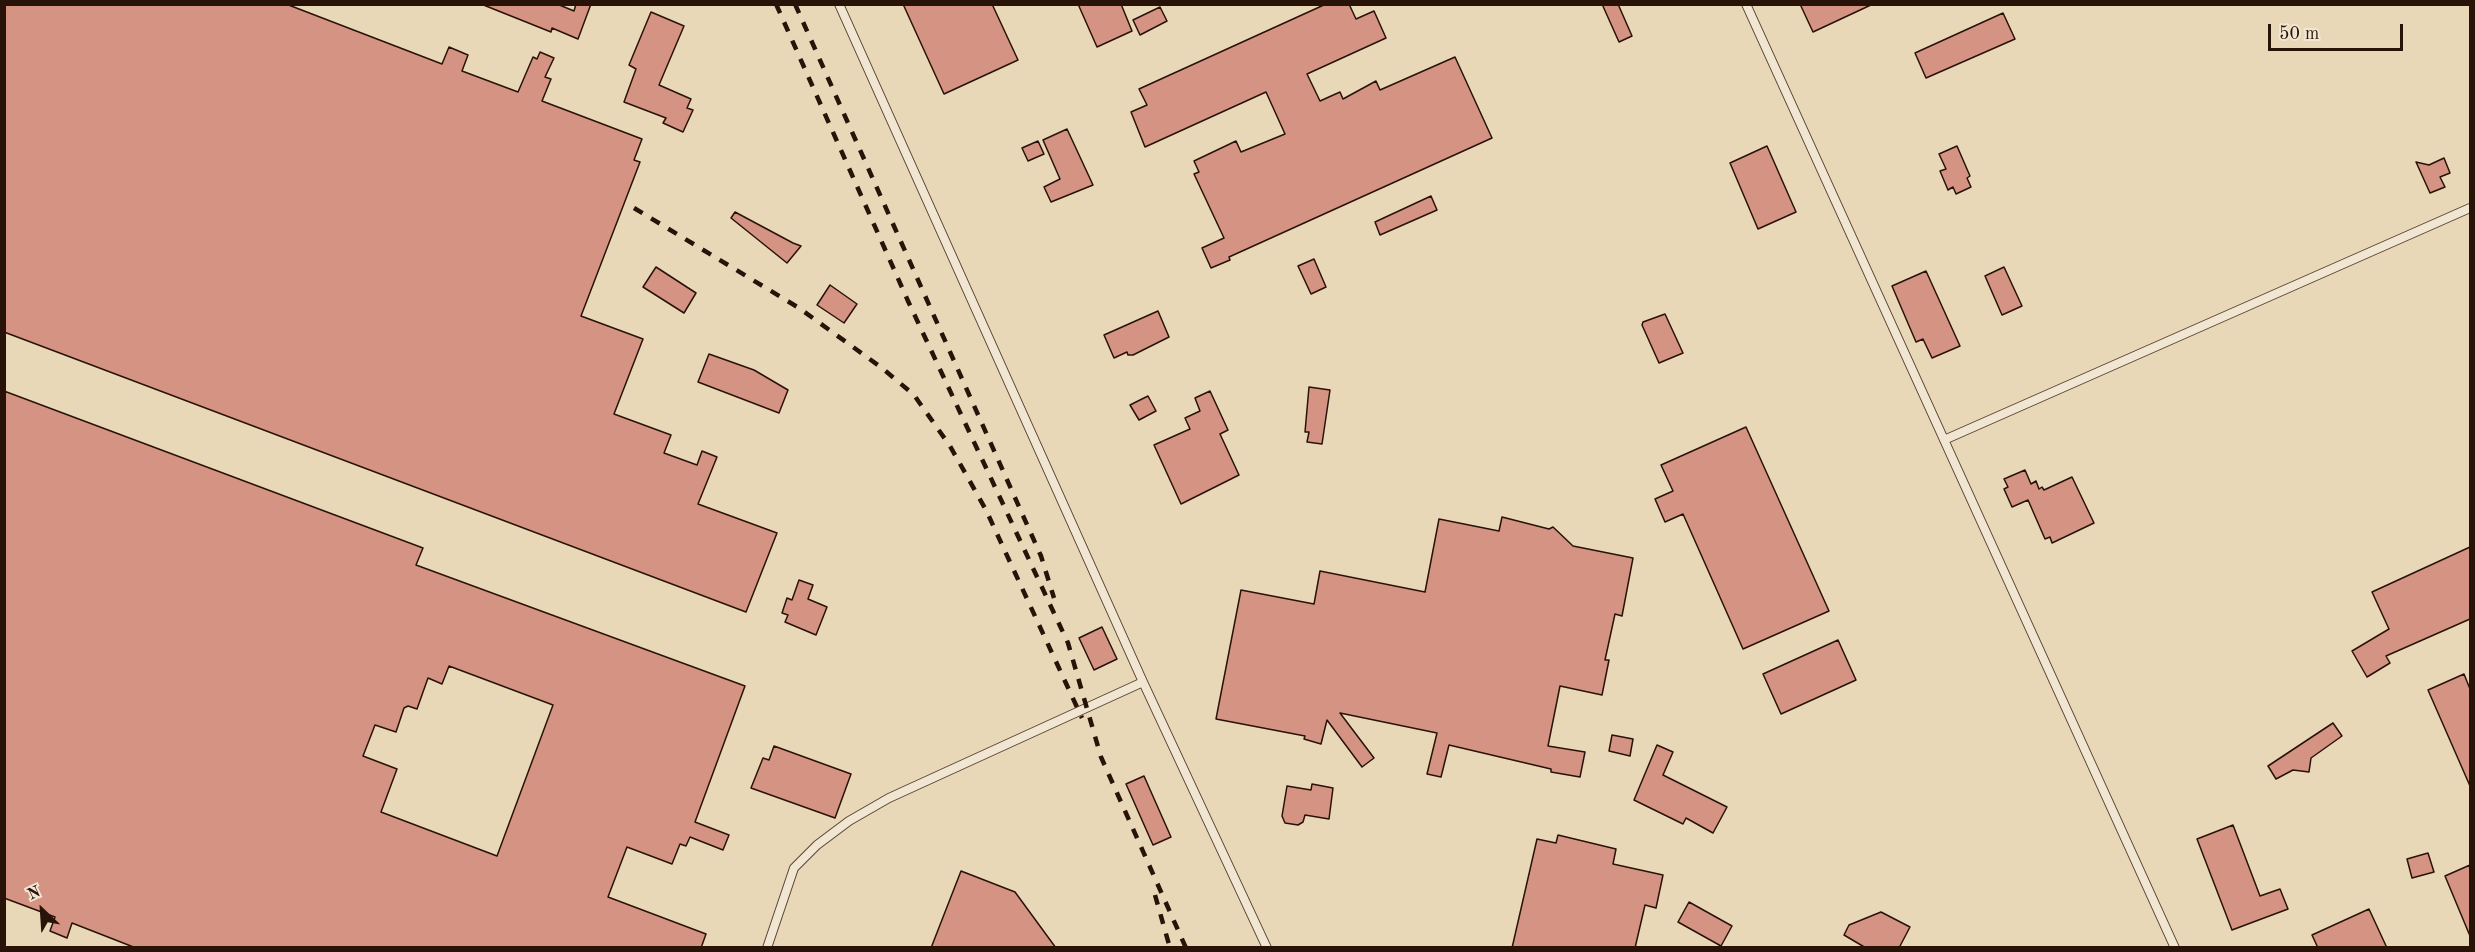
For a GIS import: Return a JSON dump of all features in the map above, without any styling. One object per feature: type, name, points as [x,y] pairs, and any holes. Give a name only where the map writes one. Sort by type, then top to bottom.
[{"type":"lane","points":[[839,4],[1143,682],[1267,948]]},
{"type":"lane","points":[[1746,4],[2175,948]]},
{"type":"lane","points":[[1944,440],[2470,208]]},
{"type":"lane","points":[[767,948],[794,868],[817,845],[849,821],[889,798],[1143,682]]},
{"type":"building","points":[[4,4],[286,4],[442,64],[449,47],[468,55],[462,71],[518,92],[533,57],[537,59],[540,52],[554,58],[545,77],[551,79],[542,101],[642,139],[634,160],[640,162],[581,316],[643,339],[614,414],[671,435],[664,453],[697,465],[702,451],[717,457],[698,504],[777,533],[746,612],[4,332]]},
{"type":"building","points":[[481,4],[557,4],[574,11],[576,4],[591,4],[578,39],[552,28],[551,32]]},
{"type":"building","points":[[903,4],[992,4],[1018,60],[944,94]]},
{"type":"building","points":[[1078,4],[1121,4],[1132,31],[1097,47]]},
{"type":"building","points":[[1326,4],[1349,4],[1356,19],[1374,11],[1386,38],[1307,74],[1320,101],[1340,92],[1343,99],[1376,81],[1380,90],[1455,57],[1492,138],[1229,257],[1230,260],[1211,268],[1202,248],[1224,238],[1194,174],[1199,172],[1194,161],[1236,141],[1241,152],[1285,134],[1266,92],[1145,147],[1131,112],[1147,105],[1139,89]]},
{"type":"building","points":[[1602,4],[1618,4],[1632,36],[1619,42]]},
{"type":"building","points":[[1800,4],[1873,4],[1813,32]]},
{"type":"building","points":[[1160,7],[1167,21],[1140,35],[1133,20]]},
{"type":"building","points":[[651,12],[684,26],[659,85],[691,99],[687,108],[693,110],[683,132],[663,123],[666,118],[624,102],[636,69],[629,65]]},
{"type":"building","points":[[2003,13],[2015,39],[1926,78],[1915,53]]},
{"type":"building","points":[[1067,129],[1093,185],[1051,202],[1044,187],[1060,179],[1043,140]]},
{"type":"building","points":[[1038,141],[1044,154],[1028,161],[1022,148]]},
{"type":"building","points":[[1767,146],[1796,212],[1758,229],[1730,163]]},
{"type":"building","points":[[1957,146],[1970,176],[1967,178],[1971,187],[1956,194],[1953,187],[1948,190],[1940,171],[1946,169],[1939,154]]},
{"type":"building","points":[[2444,158],[2450,173],[2440,177],[2445,187],[2430,193],[2416,162],[2429,165]]},
{"type":"building","points":[[1431,196],[1437,210],[1380,235],[1375,222]]},
{"type":"building","points":[[735,212],[801,246],[787,263],[731,218]]},
{"type":"building","points":[[1314,259],[1326,287],[1311,294],[1298,266]]},
{"type":"building","points":[[656,267],[696,293],[684,313],[643,287]]},
{"type":"building","points":[[2004,267],[2022,306],[2002,315],[1985,276]]},
{"type":"building","points":[[1926,271],[1960,346],[1932,358],[1923,339],[1916,342],[1892,286]]},
{"type":"building","points":[[830,285],[857,304],[844,323],[817,305]]},
{"type":"building","points":[[1158,311],[1169,337],[1133,355],[1128,355],[1127,352],[1114,358],[1104,335]]},
{"type":"building","points":[[1665,314],[1683,353],[1659,363],[1642,325],[1643,322]]},
{"type":"building","points":[[709,354],[754,370],[788,390],[779,413],[698,382]]},
{"type":"building","points":[[1309,387],[1330,390],[1322,444],[1307,442],[1309,432],[1305,432]]},
{"type":"building","points":[[4,391],[423,548],[416,565],[745,686],[695,822],[729,835],[723,850],[690,837],[686,846],[680,844],[672,864],[627,847],[608,897],[706,934],[701,948],[136,948],[72,923],[67,938],[50,931],[55,917],[4,898]],"holes":[[[449,666],[553,705],[497,856],[381,812],[397,769],[363,756],[375,725],[396,732],[404,708],[408,706],[417,709],[428,678],[442,684]]]},
{"type":"building","points":[[1210,391],[1228,430],[1220,434],[1239,475],[1181,504],[1154,445],[1190,429],[1185,418],[1200,411],[1195,398]]},
{"type":"building","points":[[1148,396],[1156,411],[1139,420],[1130,405]]},
{"type":"building","points":[[1746,427],[1829,611],[1743,649],[1683,514],[1665,522],[1655,499],[1673,491],[1661,465]]},
{"type":"building","points":[[2025,470],[2031,484],[2036,481],[2039,489],[2042,487],[2044,490],[2072,477],[2094,523],[2052,543],[2050,537],[2045,539],[2028,500],[2012,507],[2004,489],[2008,487],[2004,479]]},
{"type":"building","points":[[1502,517],[1549,529],[1553,527],[1573,546],[1633,558],[1622,616],[1615,614],[1605,660],[1609,660],[1602,695],[1560,686],[1548,746],[1585,752],[1580,777],[1551,772],[1551,769],[1449,745],[1441,777],[1427,774],[1437,733],[1340,713],[1374,758],[1362,767],[1327,720],[1321,744],[1304,739],[1305,736],[1216,719],[1241,590],[1314,604],[1320,571],[1425,592],[1439,519],[1499,531]]},
{"type":"building","points":[[2470,547],[2470,619],[2386,656],[2390,663],[2367,677],[2352,651],[2389,629],[2372,592]]},
{"type":"building","points":[[799,580],[813,585],[808,599],[827,607],[816,635],[785,622],[788,615],[782,613],[787,598],[792,600]]},
{"type":"building","points":[[1102,627],[1117,659],[1094,670],[1079,638]]},
{"type":"building","points":[[1838,640],[1856,680],[1781,714],[1763,674]]},
{"type":"building","points":[[2464,674],[2470,689],[2470,786],[2428,690]]},
{"type":"building","points":[[2333,723],[2342,736],[2311,758],[2309,772],[2293,770],[2276,779],[2268,766]]},
{"type":"building","points":[[1612,735],[1633,739],[1630,756],[1609,751]]},
{"type":"building","points":[[1657,745],[1673,752],[1663,775],[1727,807],[1713,833],[1686,818],[1683,824],[1634,800]]},
{"type":"building","points":[[774,746],[851,774],[835,818],[751,788],[763,758],[769,760]]},
{"type":"building","points":[[1144,776],[1171,837],[1153,845],[1126,784]]},
{"type":"building","points":[[1312,784],[1333,788],[1329,819],[1305,815],[1303,822],[1298,825],[1285,823],[1282,816],[1287,786],[1311,790]]},
{"type":"building","points":[[2233,825],[2260,896],[2280,889],[2288,909],[2232,930],[2197,839]]},
{"type":"building","points":[[1558,835],[1616,849],[1613,864],[1663,875],[1656,908],[1645,905],[1635,948],[1512,948],[1537,839],[1556,843]]},
{"type":"building","points":[[2428,853],[2434,872],[2412,878],[2407,859]]},
{"type":"building","points":[[2470,865],[2470,936],[2445,876]]},
{"type":"building","points":[[961,871],[1015,892],[1056,948],[931,948]]},
{"type":"building","points":[[1689,902],[1732,926],[1721,946],[1678,922]]},
{"type":"building","points":[[2369,909],[2387,948],[2318,948],[2312,935]]},
{"type":"building","points":[[1881,912],[1910,927],[1899,948],[1866,948],[1844,935],[1849,925]]},
{"type":"railway","points":[[776,4],[908,301],[1068,643],[1101,757],[1186,948]]},
{"type":"railway","points":[[795,4],[1041,556],[1054,598]]},
{"type":"railway","points":[[634,208],[799,308],[882,368],[914,395],[950,446],[986,510],[1082,718]]},
{"type":"railway","points":[[1155,895],[1170,948]]}]
